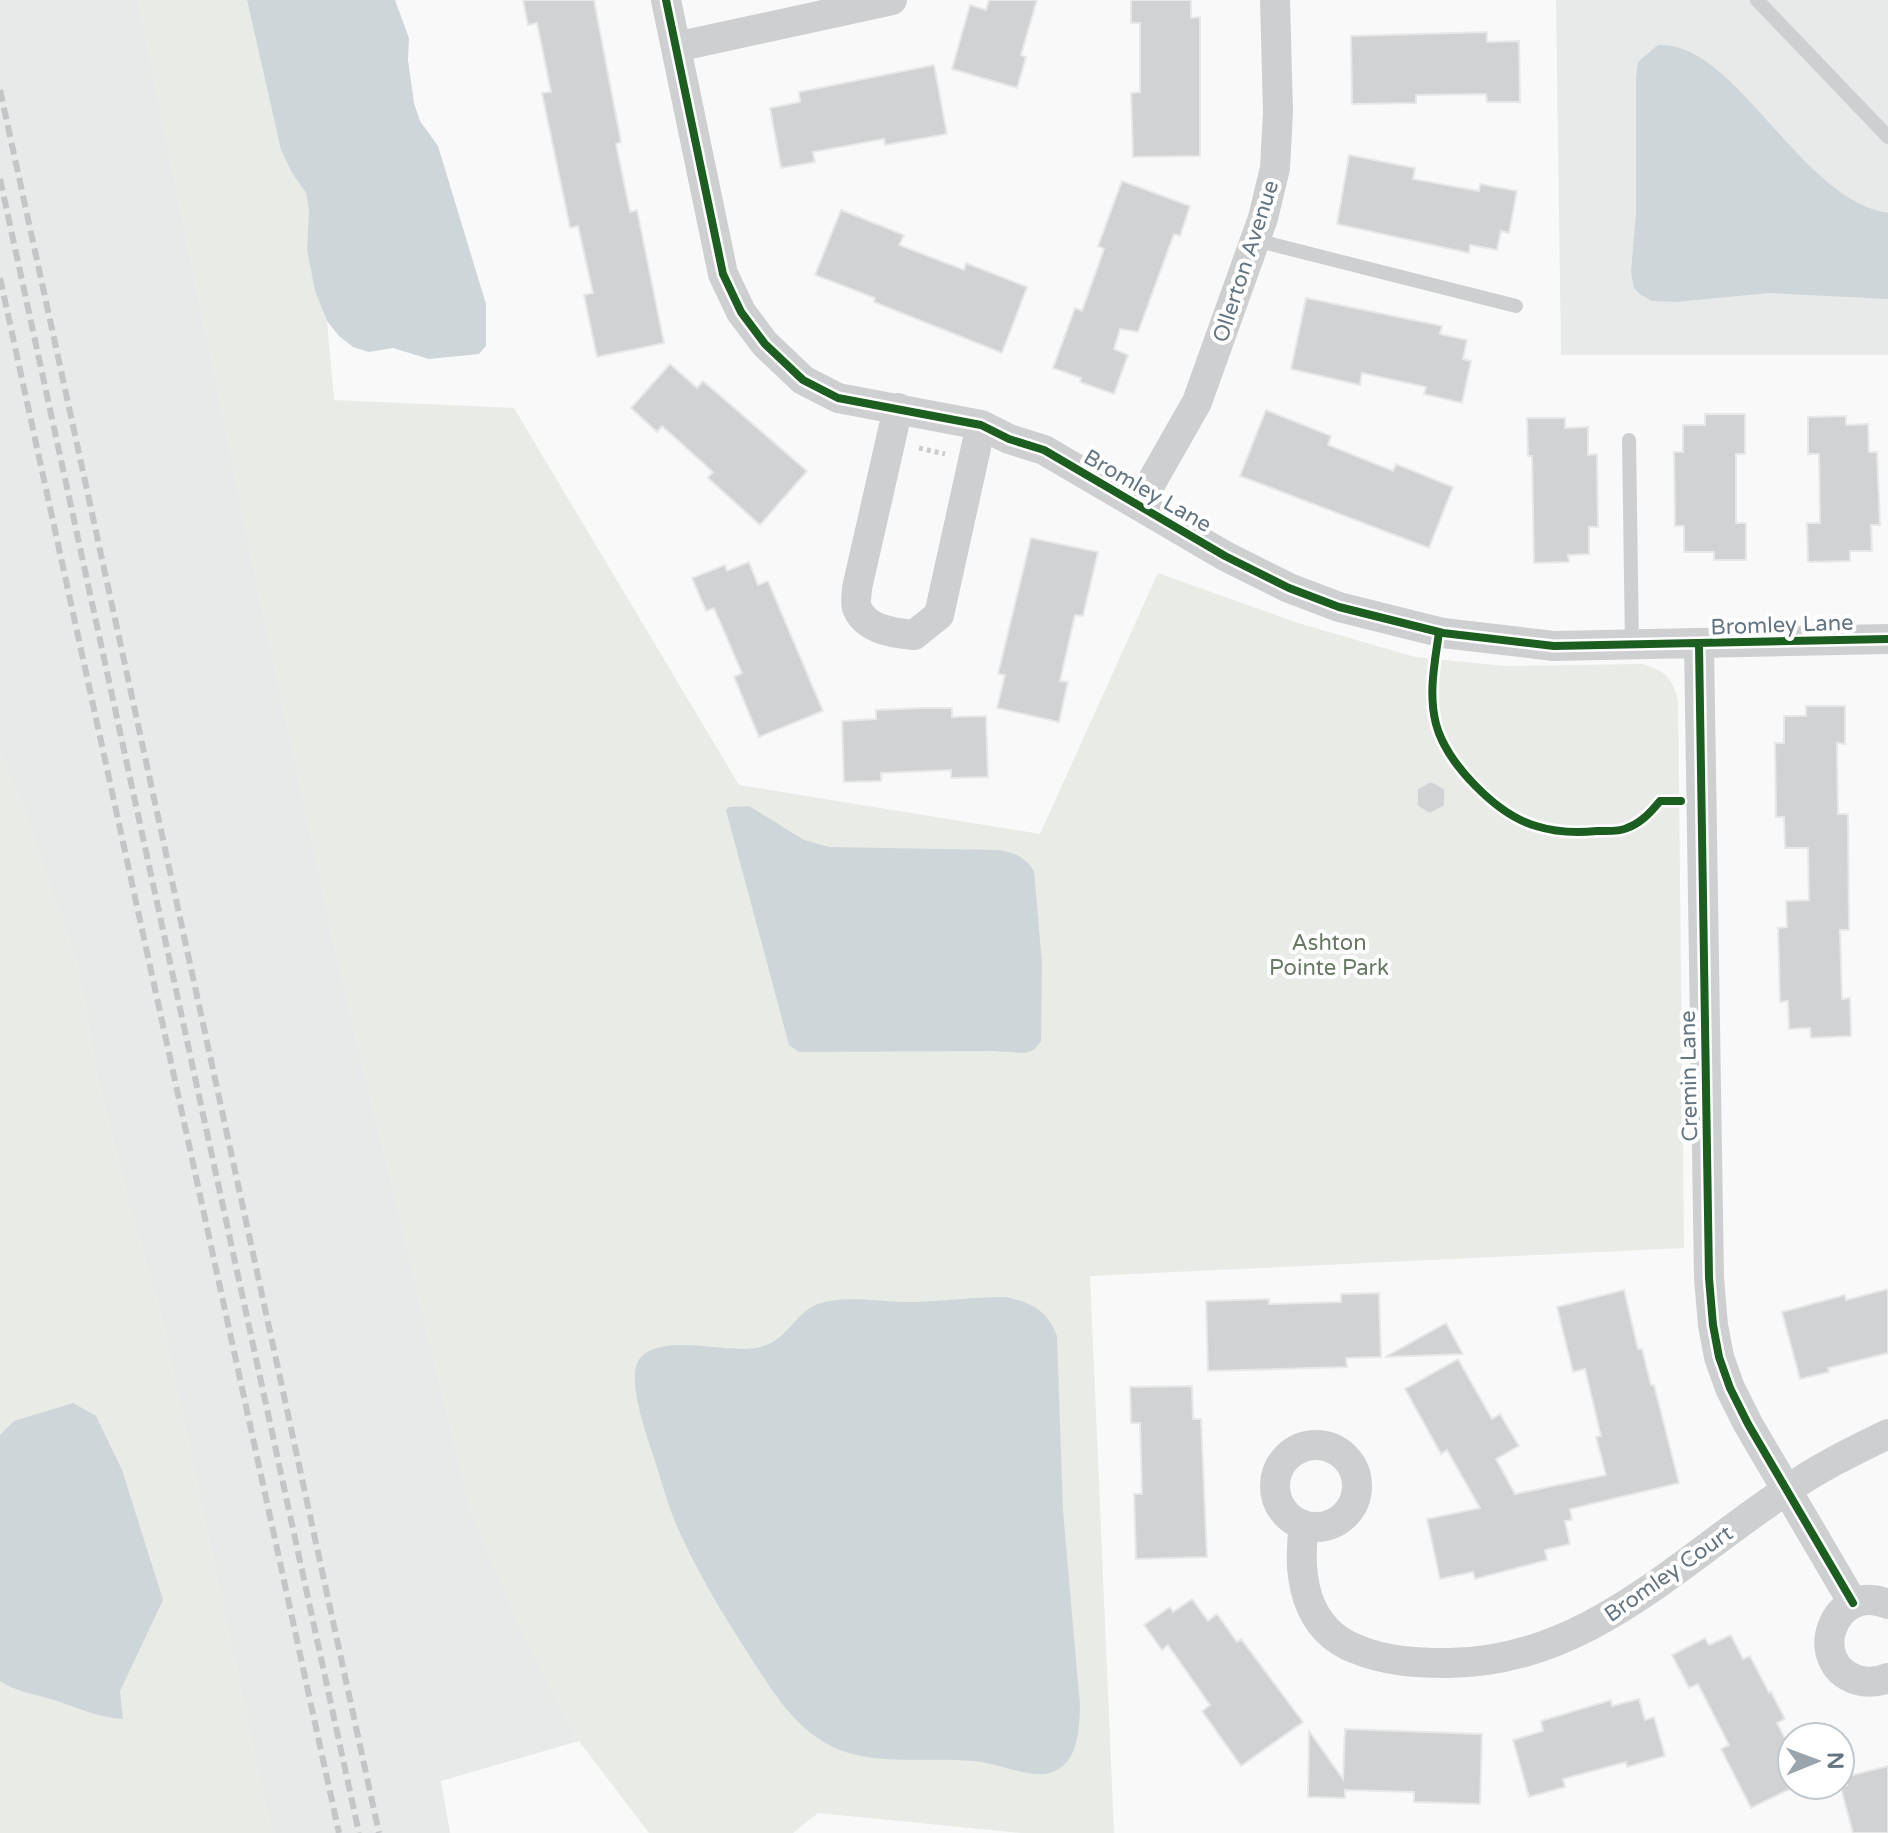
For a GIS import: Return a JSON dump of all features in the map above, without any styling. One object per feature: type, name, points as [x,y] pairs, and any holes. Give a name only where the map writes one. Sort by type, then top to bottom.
[{"type":"street","name":"Bromley Lane","points":[[666,0],[723,274],[741,312],[765,344],[803,380],[838,398],[981,425],[1009,439],[1044,450],[1225,556],[1289,588],[1339,607],[1443,633],[1554,646],[1888,639]]},
{"type":"street","points":[[676,47],[892,0]]},
{"type":"street","name":"Ollerton Avenue","points":[[1139,504],[1197,402],[1255,240],[1275,168],[1278,112],[1275,0]]},
{"type":"street","points":[[898,408],[857,588],[857,607],[869,623],[887,632],[914,635],[939,615],[981,425]]},
{"type":"street","name":"Cremin Lane","points":[[1699,644],[1709,1278],[1713,1325],[1719,1357],[1748,1424],[1853,1603]]},
{"type":"street","points":[[1788,1489],[1888,1434]]},
{"type":"street","name":"Bromley Court","points":[[1304,1526],[1301,1578],[1323,1626],[1349,1647],[1377,1658],[1420,1663],[1468,1663],[1516,1655],[1556,1643],[1590,1627],[1634,1601],[1788,1489]]},
{"type":"street","points":[[1888,1604],[1867,1600],[1853,1603],[1842,1610],[1829,1634],[1829,1648],[1842,1671],[1854,1679],[1867,1682],[1888,1678]]},
{"type":"lane","points":[[1757,0],[1888,137]]},
{"type":"lane","points":[[1255,240],[1516,306]]},
{"type":"lane","points":[[1629,440],[1632,645]]},
{"type":"path","points":[[908,446],[953,456]]},
{"type":"shaded area","points":[[0,0],[138,0],[336,953],[471,1512],[525,1638],[579,1741],[441,1781],[450,1833],[271,1833],[162,1320],[97,1076],[79,972],[25,812],[0,752]]},
{"type":"shaded area","points":[[247,0],[395,0],[409,38],[408,60],[414,103],[420,121],[438,146],[486,304],[486,346],[479,354],[429,359],[393,348],[369,352],[353,347],[327,321],[315,291],[307,250],[309,210],[306,193],[281,150]]},
{"type":"shaded area","points":[[1556,0],[1888,0],[1888,355],[1561,355]]},
{"type":"shaded area","points":[[1658,45],[1687,50],[1714,68],[1825,180],[1856,202],[1888,213],[1888,299],[1769,293],[1675,302],[1652,301],[1634,288],[1631,272],[1636,213],[1636,76],[1638,62]]},
{"type":"shaded area","points":[[749,806],[804,840],[829,847],[998,850],[1014,854],[1027,862],[1034,871],[1042,964],[1041,1041],[1034,1050],[1025,1053],[799,1052],[789,1045],[726,810],[729,807]]},
{"type":"shaded area","points":[[1006,1297],[1038,1309],[1057,1336],[1063,1511],[1080,1706],[1076,1745],[1060,1768],[1042,1774],[973,1761],[873,1758],[836,1748],[799,1723],[782,1703],[732,1629],[695,1563],[678,1529],[643,1424],[635,1385],[637,1363],[642,1356],[666,1346],[742,1349],[766,1345],[782,1335],[809,1308],[830,1301],[915,1302]]},
{"type":"shaded area","points":[[73,1403],[96,1416],[122,1470],[163,1600],[120,1691],[123,1719],[88,1712],[0,1681],[0,1435],[14,1421]]},
{"type":"green space","name":"Ashton Pointe Park","points":[[138,0],[247,0],[281,150],[306,193],[309,210],[307,250],[315,291],[327,321],[334,400],[514,408],[739,785],[1040,834],[1158,573],[1298,623],[1415,657],[1505,666],[1642,664],[1657,669],[1671,681],[1678,702],[1684,1248],[1090,1276],[1114,1833],[1021,1833],[818,1813],[793,1833],[649,1833],[579,1741],[525,1638],[471,1512],[336,953]]},
{"type":"green space","points":[[0,752],[25,812],[79,972],[97,1076],[162,1320],[271,1833],[0,1833]]},
{"type":"building","points":[[523,0],[594,0],[621,142],[616,144],[630,212],[637,210],[664,343],[597,357],[584,295],[593,293],[578,226],[570,228],[542,93],[551,92],[537,23],[528,25]]},
{"type":"building","points":[[989,0],[1037,0],[1021,55],[1026,57],[1017,88],[952,69],[970,5],[986,10]]},
{"type":"building","points":[[1131,0],[1191,0],[1191,18],[1200,17],[1200,156],[1133,157],[1131,93],[1140,92],[1140,23],[1131,23]]},
{"type":"building","points":[[1487,32],[1487,42],[1519,41],[1520,102],[1487,102],[1486,94],[1416,95],[1416,103],[1352,104],[1351,36]]},
{"type":"building","points":[[934,65],[947,134],[885,145],[884,139],[813,152],[815,162],[781,168],[770,108],[800,102],[799,92]]},
{"type":"building","points":[[1349,155],[1415,168],[1413,179],[1479,191],[1480,184],[1517,191],[1509,233],[1501,231],[1497,250],[1470,245],[1469,253],[1337,224]]},
{"type":"building","points":[[1122,181],[1190,206],[1180,236],[1174,234],[1138,332],[1120,329],[1114,349],[1128,355],[1114,394],[1053,368],[1075,308],[1082,311],[1104,249],[1098,246]]},
{"type":"building","points":[[841,210],[904,235],[899,245],[964,270],[966,263],[1027,287],[1002,353],[815,275]]},
{"type":"building","points":[[1306,298],[1442,326],[1440,334],[1467,340],[1463,359],[1471,361],[1462,403],[1424,394],[1426,387],[1362,373],[1360,385],[1291,369]]},
{"type":"building","points":[[670,364],[697,388],[703,381],[807,471],[760,525],[708,478],[713,472],[662,426],[657,432],[631,408]]},
{"type":"building","points":[[1266,410],[1331,436],[1328,445],[1393,471],[1396,464],[1453,487],[1429,548],[1240,476]]},
{"type":"building","points":[[1705,414],[1745,414],[1745,454],[1736,454],[1736,523],[1746,523],[1746,560],[1714,560],[1714,552],[1684,552],[1684,526],[1675,526],[1674,452],[1683,452],[1683,425],[1705,425]]},
{"type":"building","points":[[1846,416],[1846,425],[1868,424],[1869,452],[1877,452],[1880,525],[1871,525],[1872,551],[1850,551],[1850,561],[1808,562],[1807,523],[1820,523],[1819,454],[1808,454],[1808,417]]},
{"type":"building","points":[[1527,418],[1565,418],[1565,428],[1588,427],[1588,455],[1597,454],[1598,527],[1589,527],[1589,554],[1568,555],[1569,562],[1534,563],[1532,456],[1528,456]]},
{"type":"building","points":[[1031,538],[1098,552],[1083,616],[1075,615],[1060,681],[1068,682],[1059,722],[997,708],[1005,675],[998,674]]},
{"type":"building","points":[[749,562],[758,585],[768,581],[823,711],[759,737],[734,677],[742,673],[714,608],[706,611],[692,578],[725,565],[727,571]]},
{"type":"building","points":[[1806,706],[1845,706],[1845,744],[1837,743],[1838,814],[1848,814],[1849,930],[1840,930],[1842,999],[1850,998],[1851,1036],[1811,1038],[1810,1028],[1789,1029],[1788,1001],[1780,1002],[1778,928],[1787,927],[1786,901],[1809,900],[1808,848],[1785,848],[1784,817],[1776,817],[1775,743],[1784,743],[1784,716],[1806,716]]},
{"type":"building","points":[[952,708],[952,717],[986,716],[988,777],[951,778],[951,770],[881,773],[881,781],[844,782],[842,721],[876,719],[876,710]]},
{"type":"building","points":[[1431,781],[1445,789],[1445,806],[1430,814],[1417,806],[1417,789]]},
{"type":"building","points":[[1888,1289],[1888,1353],[1828,1368],[1829,1372],[1800,1379],[1782,1312],[1845,1295],[1846,1300]]},
{"type":"building","points":[[1624,1290],[1638,1349],[1642,1349],[1651,1385],[1654,1385],[1679,1483],[1570,1509],[1572,1520],[1565,1521],[1570,1544],[1545,1550],[1547,1560],[1475,1579],[1473,1572],[1440,1579],[1427,1519],[1480,1508],[1447,1450],[1441,1454],[1405,1389],[1458,1359],[1492,1419],[1500,1414],[1519,1446],[1496,1459],[1515,1494],[1606,1475],[1596,1437],[1601,1436],[1585,1369],[1573,1372],[1557,1307]]},
{"type":"building","points":[[1379,1293],[1381,1357],[1346,1358],[1347,1367],[1208,1371],[1206,1301],[1269,1299],[1269,1304],[1341,1302],[1341,1294]]},
{"type":"building","points":[[1446,1323],[1463,1354],[1385,1357]]},
{"type":"building","points":[[1192,1386],[1193,1419],[1201,1419],[1207,1557],[1136,1559],[1134,1494],[1142,1494],[1140,1423],[1131,1423],[1130,1387]]},
{"type":"building","points":[[1192,1599],[1208,1621],[1217,1614],[1237,1642],[1241,1639],[1303,1722],[1241,1766],[1202,1711],[1210,1705],[1168,1645],[1162,1650],[1144,1625],[1170,1607],[1173,1612]]},
{"type":"building","points":[[1731,1635],[1743,1659],[1750,1656],[1785,1719],[1776,1721],[1776,1796],[1751,1808],[1721,1749],[1729,1745],[1698,1684],[1689,1688],[1672,1655],[1705,1638],[1709,1645]]},
{"type":"building","points":[[1639,1699],[1645,1720],[1654,1717],[1665,1756],[1627,1767],[1626,1762],[1563,1779],[1565,1787],[1529,1797],[1513,1740],[1543,1731],[1541,1721],[1611,1700],[1612,1706]]},
{"type":"building","points":[[1345,1729],[1482,1734],[1480,1804],[1414,1802],[1414,1792],[1345,1790],[1345,1798],[1308,1797],[1309,1731],[1343,1779]]},
{"type":"building","points":[[1888,1766],[1888,1833],[1853,1833],[1844,1801],[1856,1801],[1856,1774]]},
{"type":"railway","points":[[0,90],[379,1833]]},
{"type":"railway","points":[[0,179],[359,1833]]},
{"type":"railway","points":[[0,278],[339,1833]]},
{"type":"cycle path","points":[[666,0],[723,274],[741,312],[765,344],[803,380],[838,398],[981,425],[1009,439],[1044,450],[1225,556],[1289,588],[1339,607],[1443,633],[1554,646],[1888,639]]},
{"type":"cycle path","points":[[1439,632],[1433,678],[1436,724],[1450,755],[1462,771],[1505,811],[1551,830],[1612,831],[1637,823],[1660,801],[1681,801]]},
{"type":"cycle path","points":[[1699,644],[1709,1278],[1713,1325],[1719,1357],[1748,1424],[1853,1603]]}]
